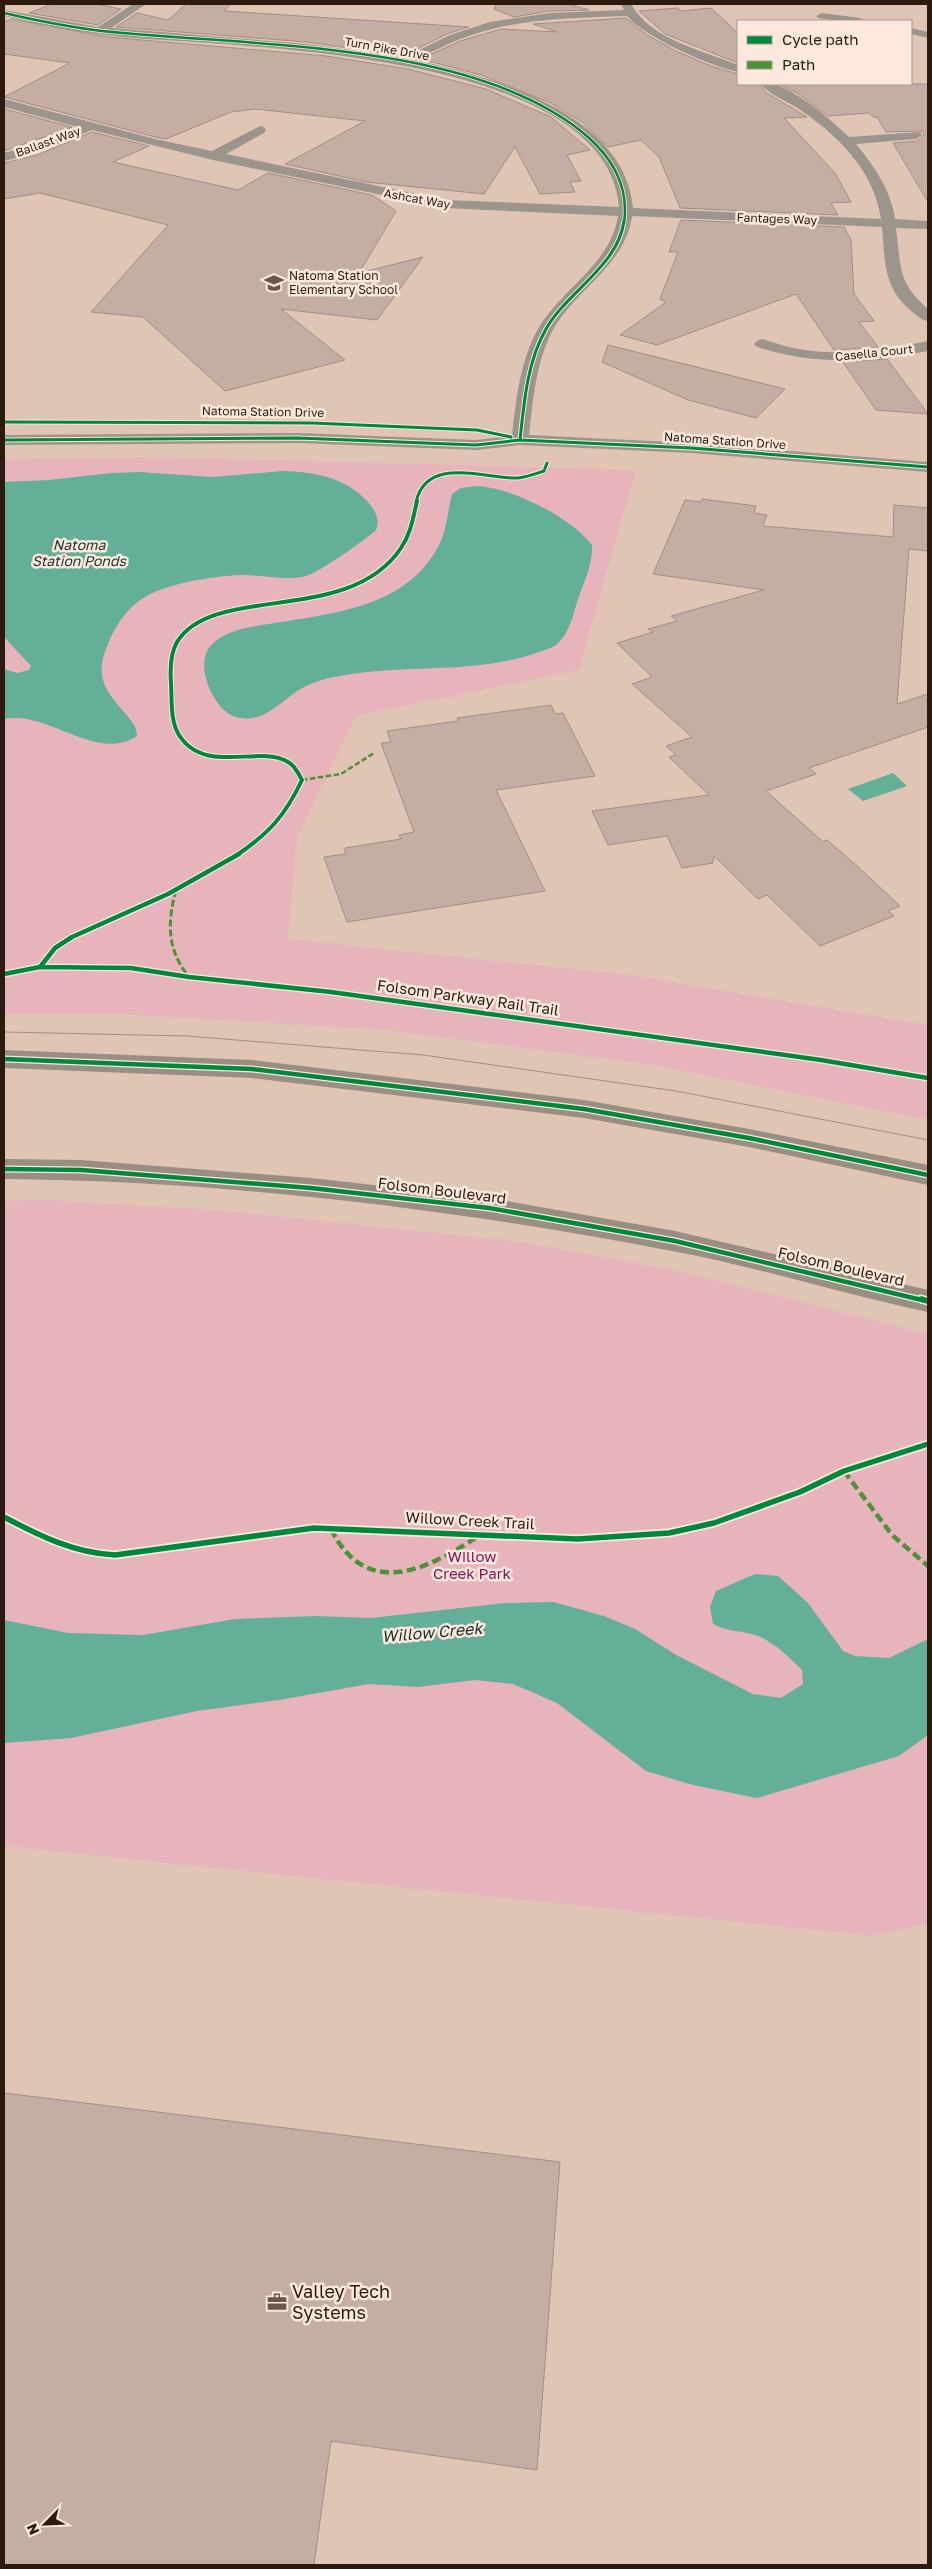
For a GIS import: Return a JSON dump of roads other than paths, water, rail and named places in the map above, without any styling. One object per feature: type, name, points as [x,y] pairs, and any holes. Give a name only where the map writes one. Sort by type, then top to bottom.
[{"type":"main road","points":[[4,1059],[252,1069],[584,1109],[749,1138],[928,1175]]},
{"type":"main road","name":"Folsom Boulevard","points":[[4,1170],[81,1170],[311,1188],[489,1208],[675,1241],[928,1301]]},
{"type":"street","points":[[100,31],[140,4]]},
{"type":"street","points":[[819,19],[832,4]]},
{"type":"street","points":[[405,61],[445,41],[494,25],[628,8],[643,26],[657,34],[737,69]]},
{"type":"street","name":"Turn Pike Drive","points":[[4,13],[100,31],[303,47],[405,61],[474,79],[505,90],[550,111],[573,125],[608,157],[618,174],[624,193],[625,213],[621,232],[611,251],[601,265],[561,305],[546,328],[536,351],[520,440]]},
{"type":"street","points":[[819,19],[840,20]]},
{"type":"street","points":[[912,31],[928,35]]},
{"type":"street","points":[[712,58],[730,53]]},
{"type":"street","points":[[769,85],[810,111],[845,141],[871,175],[881,194],[888,224],[889,264],[893,278],[902,293],[928,317]]},
{"type":"street","name":"Ashcat Way","points":[[4,103],[213,156],[445,204],[625,213]]},
{"type":"street","name":"Ballast Way","points":[[4,157],[91,126]]},
{"type":"street","points":[[213,156],[260,130]]},
{"type":"street","points":[[845,141],[916,135]]},
{"type":"street","name":"Fantages Way","points":[[625,213],[928,225]]},
{"type":"street","name":"Casella Court","points":[[762,344],[789,353],[834,358],[867,356],[928,346]]},
{"type":"street","name":"Natoma Station Drive","points":[[4,422],[312,423],[478,430],[520,440]]},
{"type":"street","name":"Natoma Station Drive","points":[[4,440],[298,438],[476,445],[520,440],[691,448],[928,467]]},
{"type":"water","name":"Natoma Station Ponds","points":[[282,471],[318,475],[339,481],[350,487],[368,502],[373,509],[377,516],[376,530],[331,563],[306,576],[282,578],[242,575],[200,579],[156,592],[134,605],[120,621],[110,639],[102,664],[102,676],[111,696],[136,728],[137,736],[121,743],[105,743],[89,740],[38,722],[21,718],[4,719],[4,669],[17,673],[29,670],[31,666],[4,637],[4,482],[49,480],[111,473],[139,472],[212,477]]},
{"type":"water","points":[[477,486],[507,492],[540,506],[570,524],[592,545],[590,564],[571,621],[565,634],[557,644],[549,649],[533,654],[484,664],[384,670],[328,678],[306,686],[274,709],[256,717],[236,717],[228,713],[214,698],[204,666],[205,656],[209,648],[219,638],[241,629],[325,615],[353,608],[380,599],[404,586],[424,567],[440,543],[446,525],[452,494],[461,488]]},
{"type":"water","points":[[893,773],[907,786],[863,801],[848,789]]},
{"type":"water","name":"Willow Creek","points":[[755,1574],[778,1576],[808,1603],[843,1651],[855,1656],[889,1658],[928,1639],[928,1735],[899,1756],[757,1798],[693,1785],[646,1771],[557,1703],[513,1684],[475,1680],[418,1687],[369,1684],[279,1700],[197,1711],[71,1738],[4,1743],[4,1620],[68,1633],[143,1635],[235,1619],[316,1616],[371,1618],[505,1603],[553,1602],[604,1616],[635,1629],[678,1656],[753,1694],[781,1698],[803,1684],[802,1670],[780,1650],[761,1637],[713,1624],[710,1607],[716,1591]]},
{"type":"tram line","points":[[4,1032],[187,1036],[423,1055],[676,1091],[928,1140]]},
{"type":"place","name":"Natoma Station Elementary School","points":[[274,283]]},
{"type":"place","name":"Valley Tech Systems","points":[[277,2302]]},
{"type":"park label","name":"Willow Creek Park","points":[[472,1566]]}]
